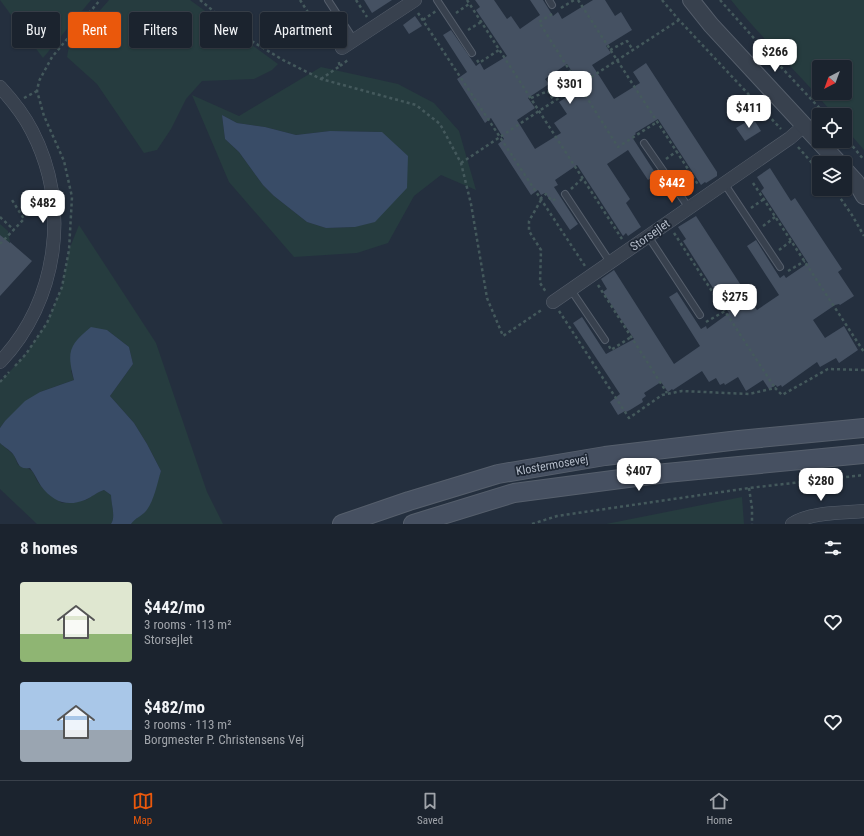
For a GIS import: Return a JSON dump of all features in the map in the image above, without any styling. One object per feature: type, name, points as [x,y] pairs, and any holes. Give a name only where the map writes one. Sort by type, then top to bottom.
[{"type":"main road","name":"Klostermosevej","points":[[342,524],[409,501],[498,474],[605,456],[739,440],[864,428]]},
{"type":"main road","name":"Klostermosevej","points":[[413,524],[514,493],[666,473],[864,454]]},
{"type":"street","points":[[339,52],[354,40],[415,0]]},
{"type":"street","points":[[691,0],[711,25],[833,156]]},
{"type":"street","points":[[0,87],[14,103],[32,131],[45,161],[53,193],[55,226],[52,259],[44,290],[31,321],[13,348],[0,362]]},
{"type":"street","name":"Storsejlet","points":[[553,302],[790,138],[805,125]]},
{"type":"street","points":[[860,179],[864,196]]},
{"type":"street","points":[[792,524],[799,519],[826,514],[864,511]]},
{"type":"lane","points":[[328,0],[354,40]]},
{"type":"lane","points":[[437,0],[472,53]]},
{"type":"lane","points":[[644,143],[689,208]]},
{"type":"lane","points":[[724,184],[780,267]]},
{"type":"lane","points":[[565,194],[610,262]]},
{"type":"lane","points":[[648,236],[700,315]]},
{"type":"lane","points":[[571,290],[605,340]]},
{"type":"path","points":[[200,0],[245,37],[283,60],[320,79],[416,105],[440,124],[461,163],[471,204],[487,298],[503,336],[553,302]]},
{"type":"path","points":[[300,0],[339,52],[340,66]]},
{"type":"path","points":[[356,0],[373,27]]},
{"type":"path","points":[[466,0],[540,111],[629,250]]},
{"type":"path","points":[[578,0],[706,196]]},
{"type":"path","points":[[662,0],[812,163]]},
{"type":"path","points":[[720,0],[819,108]]},
{"type":"path","points":[[449,17],[470,4]]},
{"type":"path","points":[[423,20],[442,7]]},
{"type":"path","points":[[557,11],[539,22],[618,147],[657,122]]},
{"type":"path","points":[[412,17],[418,13],[423,20],[667,393]]},
{"type":"path","points":[[461,163],[679,20]]},
{"type":"path","points":[[460,35],[481,22]]},
{"type":"path","points":[[610,50],[627,41],[634,50]]},
{"type":"path","points":[[472,53],[479,63],[499,50]]},
{"type":"path","points":[[320,79],[353,57]]},
{"type":"path","points":[[531,98],[548,91],[554,101]]},
{"type":"path","points":[[852,145],[864,160]]},
{"type":"path","points":[[658,164],[677,151]]},
{"type":"path","points":[[753,183],[864,352]]},
{"type":"path","points":[[839,196],[864,236]]},
{"type":"path","points":[[744,213],[764,199]]},
{"type":"path","points":[[0,244],[24,219],[12,200]]},
{"type":"path","points":[[541,200],[529,221],[529,231],[541,250],[540,283],[629,418],[667,393],[690,391],[749,394],[776,388]]},
{"type":"path","points":[[0,217],[14,230]]},
{"type":"path","points":[[756,231],[775,217]]},
{"type":"path","points":[[668,223],[782,395],[828,369],[864,370]]},
{"type":"path","points":[[772,255],[791,241]]},
{"type":"path","points":[[780,267],[785,273],[805,261]]},
{"type":"path","points":[[700,315],[706,323],[725,311]]},
{"type":"path","points":[[605,340],[611,350],[631,337]]},
{"type":"path","points":[[532,524],[557,516],[749,488],[864,475]]},
{"type":"path","points":[[749,488],[752,508],[752,524]]},
{"type":"green space","points":[[0,0],[91,0],[81,12],[68,12],[68,28],[60,37],[60,12],[12,12],[12,16]]},
{"type":"green space","points":[[109,0],[190,0],[206,12],[200,12],[200,48],[252,48],[252,45],[278,64],[272,70],[254,79],[202,81],[186,99],[171,129],[157,150],[144,153],[97,84],[67,57],[69,48],[121,48],[121,12],[99,12]]},
{"type":"green space","points":[[731,0],[864,0],[864,150],[852,136],[852,108],[828,108],[821,100],[852,100],[852,60],[812,60],[812,90]]},
{"type":"green space","points":[[36,48],[51,48],[43,58]]},
{"type":"green space","points":[[321,67],[398,84],[434,103],[459,131],[476,190],[441,175],[414,196],[388,243],[357,253],[294,257],[229,182],[192,95],[239,116]],"holes":[[[222,115],[237,123],[265,127],[296,135],[330,131],[382,132],[355,227],[326,228],[307,222],[274,196],[263,185],[239,152],[225,139]]]},
{"type":"green space","points":[[0,224],[8,231],[10,242],[0,253]]},
{"type":"green space","points":[[79,225],[156,343],[207,492],[223,524],[131,524],[145,512],[161,471],[134,423],[110,396],[133,364],[129,347],[107,330],[71,371],[74,380],[40,392],[5,421],[0,428],[0,382],[26,354],[47,323],[62,287],[69,250]]},
{"type":"green space","points":[[0,443],[14,455],[18,465],[32,471],[38,483],[62,503],[86,500],[96,493],[104,490],[111,495],[113,518],[111,524],[37,524],[0,489]]},
{"type":"green space","points":[[742,497],[744,524],[606,524]]},
{"type":"water","points":[[222,115],[237,123],[265,127],[296,135],[330,131],[382,132],[408,156],[407,188],[375,222],[355,227],[326,228],[307,222],[274,196],[263,185],[239,152],[225,139]]},
{"type":"water","points":[[91,327],[107,330],[129,347],[133,364],[110,396],[134,423],[161,471],[149,507],[131,524],[111,524],[113,514],[111,495],[104,490],[85,500],[72,503],[61,502],[50,496],[41,486],[30,468],[20,467],[12,453],[0,443],[0,428],[25,401],[40,392],[74,380],[70,363],[71,350],[78,339]]},
{"type":"building","points":[[364,0],[392,0],[372,13]]},
{"type":"building","points":[[475,0],[494,0],[507,19],[511,16],[520,29],[540,15],[530,0],[543,0],[553,16],[558,12],[562,19],[593,0],[605,0],[615,16],[621,12],[632,30],[606,46],[611,53],[592,65],[614,99],[640,83],[633,72],[646,63],[717,172],[717,176],[701,185],[658,119],[635,133],[636,134],[632,137],[656,174],[648,180],[628,150],[607,164],[630,199],[626,203],[641,227],[628,236],[626,233],[623,236],[577,165],[555,180],[558,185],[554,187],[578,224],[570,230],[545,193],[541,195],[538,190],[531,195],[498,144],[504,139],[491,118],[485,123],[457,79],[467,72],[443,35],[451,30],[476,66],[480,63],[484,70],[507,56],[476,10],[480,7]],"holes":[[[567,64],[582,87],[559,102],[567,114],[554,123],[561,133],[535,149],[517,120],[535,108],[528,98],[549,84],[545,79]]]},
{"type":"building","points":[[415,16],[422,26],[409,34],[403,25]]},
{"type":"building","points":[[753,118],[761,131],[745,141],[736,128]]},
{"type":"building","points":[[770,168],[791,201],[795,198],[842,269],[838,272],[854,296],[840,305],[835,305],[813,320],[825,338],[844,326],[858,350],[839,363],[836,358],[820,367],[817,362],[782,387],[781,385],[777,387],[776,385],[769,389],[763,380],[746,391],[738,377],[725,385],[724,383],[720,385],[716,378],[709,382],[702,371],[668,392],[661,382],[644,393],[646,396],[642,399],[643,402],[618,415],[610,402],[620,394],[573,323],[582,317],[606,354],[634,339],[603,292],[607,289],[601,279],[614,270],[674,364],[700,346],[669,297],[677,292],[701,329],[706,326],[707,329],[729,313],[683,241],[686,239],[678,227],[696,216],[757,310],[779,295],[747,246],[756,240],[780,278],[784,275],[786,278],[808,263],[761,191],[764,188],[757,177]]},
{"type":"building","points":[[0,235],[32,261],[0,296]]}]
